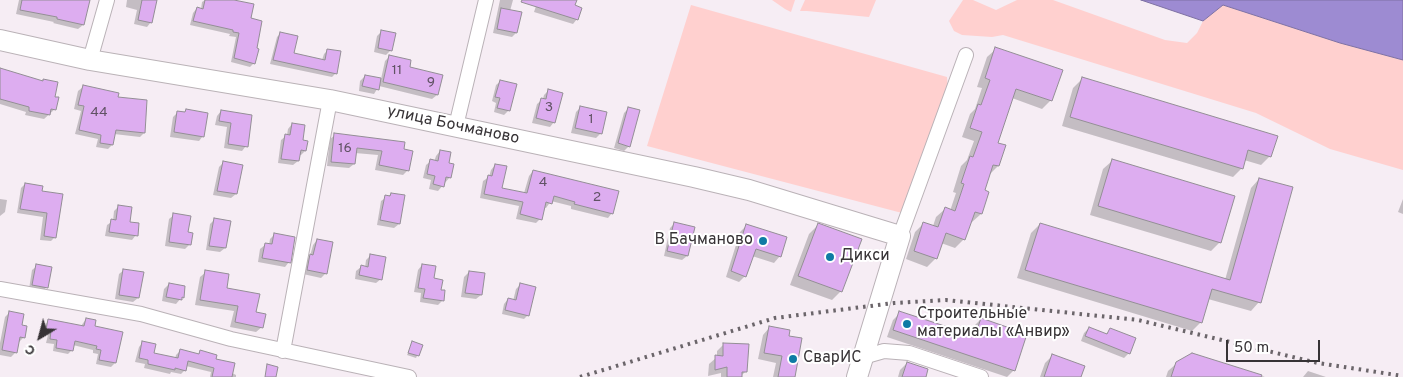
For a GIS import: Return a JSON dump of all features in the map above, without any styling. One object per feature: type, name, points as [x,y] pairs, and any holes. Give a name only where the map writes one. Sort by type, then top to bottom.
[{"type":"main road","name":"улица Бочманово","points":[[0,40],[90,60],[330,100],[456,126],[749,190],[900,236]]},
{"type":"main road","points":[[856,377],[900,236]]},
{"type":"street","points":[[90,60],[107,0]]},
{"type":"street","points":[[456,126],[486,0]]},
{"type":"street","points":[[900,236],[966,55]]},
{"type":"street","points":[[283,350],[330,100]]},
{"type":"street","points":[[0,289],[141,314],[231,339],[410,377]]},
{"type":"street","points":[[863,357],[884,351],[909,353],[981,377]]},
{"type":"shaded area","points":[[772,0],[795,0],[791,12]]},
{"type":"shaded area","points":[[805,0],[876,0],[869,17],[800,11]]},
{"type":"shaded area","points":[[963,0],[973,0],[996,10],[1017,0],[1053,0],[1165,40],[1187,43],[1197,33],[1203,21],[1223,5],[1340,43],[1403,60],[1403,170],[1330,149],[1256,113],[1003,35],[992,37],[962,35],[954,31],[949,21]]},
{"type":"shaded area","points":[[1141,0],[1403,0],[1403,60],[1340,43],[1223,5],[1203,21]]},
{"type":"shaded area","points":[[691,5],[947,77],[948,91],[902,213],[647,146]]},
{"type":"building","points":[[22,0],[90,0],[84,25],[57,19],[57,17],[20,10]]},
{"type":"building","points":[[142,0],[157,0],[152,23],[138,20]]},
{"type":"building","points":[[205,0],[234,0],[254,4],[251,18],[262,21],[257,48],[259,49],[255,64],[234,58],[239,33],[193,21],[197,7],[203,9]]},
{"type":"building","points":[[522,0],[577,0],[575,5],[582,8],[578,20],[521,2]]},
{"type":"building","points":[[501,8],[522,12],[517,33],[497,29]]},
{"type":"building","points":[[381,30],[396,33],[392,51],[378,48]]},
{"type":"building","points":[[280,32],[298,36],[294,53],[325,60],[327,49],[341,51],[337,74],[273,60]]},
{"type":"building","points":[[995,47],[1063,70],[1052,101],[1016,89],[998,143],[1006,145],[999,166],[993,165],[985,190],[989,192],[982,214],[975,212],[965,240],[946,233],[937,259],[914,251],[923,222],[938,227],[945,207],[955,211],[964,184],[961,183],[970,156],[973,157],[982,132],[970,128],[978,104],[981,105],[990,80],[985,78]]},
{"type":"building","points":[[389,55],[411,60],[410,67],[443,75],[438,95],[383,82]]},
{"type":"building","points":[[0,68],[43,81],[43,79],[58,82],[55,97],[59,97],[56,110],[51,109],[50,115],[29,111],[29,107],[0,99]]},
{"type":"building","points":[[365,75],[381,78],[379,90],[362,86]]},
{"type":"building","points":[[1082,77],[1278,136],[1271,157],[1248,150],[1243,169],[1070,117]]},
{"type":"building","points":[[500,80],[517,84],[510,111],[497,108],[500,98],[495,97]]},
{"type":"building","points":[[83,85],[119,93],[118,97],[147,100],[145,133],[116,130],[113,145],[100,143],[101,135],[79,130],[84,106],[78,105]]},
{"type":"building","points":[[548,89],[563,93],[555,123],[536,118],[541,98],[546,99]]},
{"type":"building","points":[[580,106],[607,112],[602,134],[575,128]]},
{"type":"building","points":[[628,107],[640,110],[630,147],[618,143]]},
{"type":"building","points":[[186,109],[208,113],[204,137],[174,132],[177,111],[185,112]]},
{"type":"building","points":[[221,110],[252,115],[248,147],[228,144],[231,123],[219,121]]},
{"type":"building","points":[[292,123],[305,125],[303,140],[308,141],[306,151],[301,150],[299,161],[281,159],[285,134],[290,135]]},
{"type":"building","points":[[334,133],[405,142],[404,149],[413,151],[409,171],[379,165],[382,151],[357,148],[355,164],[331,162]]},
{"type":"building","points":[[440,150],[451,152],[449,163],[454,164],[451,178],[446,177],[444,187],[433,184],[435,176],[427,174],[430,159],[438,161]]},
{"type":"building","points":[[1112,159],[1235,196],[1221,243],[1098,206]]},
{"type":"building","points":[[223,161],[243,165],[237,194],[217,191]]},
{"type":"building","points":[[495,164],[507,166],[502,188],[527,193],[533,170],[619,191],[613,214],[574,204],[575,202],[554,196],[552,204],[546,202],[542,220],[520,214],[523,202],[484,194],[488,175],[492,176]]},
{"type":"building","points":[[1259,178],[1293,187],[1261,303],[1212,289],[1202,323],[1025,270],[1040,223],[1230,280]]},
{"type":"building","points":[[25,183],[43,186],[42,191],[63,194],[56,238],[44,236],[47,213],[20,209]]},
{"type":"building","points":[[391,193],[405,195],[400,224],[380,220],[385,195],[390,196]]},
{"type":"building","points":[[118,205],[132,207],[130,222],[139,223],[138,236],[109,232],[111,219],[116,220]]},
{"type":"building","points":[[173,213],[191,216],[188,232],[193,233],[191,245],[169,242]]},
{"type":"building","points":[[214,218],[231,221],[226,248],[209,246]]},
{"type":"building","points":[[674,222],[695,227],[688,256],[667,251]]},
{"type":"building","name":"Дикси","points":[[818,223],[862,239],[842,292],[798,276]]},
{"type":"building","name":"В Бачманово","points":[[746,224],[787,237],[781,257],[756,249],[746,277],[731,271]]},
{"type":"building","points":[[274,233],[295,237],[291,263],[262,258],[265,243],[272,244]]},
{"type":"building","points":[[317,239],[333,242],[327,274],[307,270],[310,254],[313,255]]},
{"type":"building","points":[[370,254],[386,257],[382,280],[359,275],[361,265],[368,267]]},
{"type":"building","points":[[36,264],[52,267],[48,288],[32,285]]},
{"type":"building","points":[[422,264],[436,266],[434,278],[443,280],[441,290],[445,290],[444,301],[423,298],[425,289],[418,288]]},
{"type":"building","points":[[123,269],[144,272],[139,298],[119,295]]},
{"type":"building","points":[[205,270],[229,274],[227,288],[260,294],[256,312],[266,314],[263,328],[235,322],[238,306],[200,300]]},
{"type":"building","points":[[469,271],[485,273],[482,295],[465,293]]},
{"type":"building","points":[[169,283],[185,286],[184,298],[182,297],[182,300],[166,297]]},
{"type":"building","points":[[520,283],[536,287],[529,316],[505,310],[508,298],[516,300]]},
{"type":"building","points":[[9,311],[24,314],[22,325],[27,326],[25,338],[20,337],[17,353],[2,350]]},
{"type":"building","points":[[899,311],[975,336],[981,318],[1027,334],[1015,371],[893,330]]},
{"type":"building","points":[[86,318],[96,320],[95,326],[123,332],[116,363],[99,360],[101,350],[96,349],[97,346],[75,341],[73,351],[56,348],[57,340],[50,339],[51,331],[46,330],[48,319],[84,326]]},
{"type":"building","points":[[769,326],[790,330],[789,336],[802,338],[795,377],[778,377],[782,356],[764,353]]},
{"type":"building","points":[[1089,327],[1107,334],[1110,328],[1136,338],[1130,354],[1085,336]]},
{"type":"building","points":[[142,341],[156,344],[154,353],[178,358],[180,349],[199,354],[200,350],[217,355],[216,359],[235,363],[232,377],[212,377],[214,368],[188,361],[186,371],[148,364],[148,360],[139,358]]},
{"type":"building","points":[[412,341],[423,345],[419,356],[408,353]]},
{"type":"building","points":[[723,343],[749,344],[747,372],[742,372],[742,377],[727,377],[727,367],[715,370],[715,355],[723,356]]},
{"type":"building","points":[[1192,353],[1262,375],[1261,377],[1171,377],[1176,362]]},
{"type":"building","points":[[1052,354],[1085,366],[1081,377],[1044,377]]},
{"type":"building","points":[[907,362],[928,369],[926,377],[902,377]]},
{"type":"building","points":[[267,364],[278,367],[276,377],[265,377]]},
{"type":"railway","points":[[580,377],[775,318],[894,303],[946,300],[1138,320],[1318,363],[1403,376]]},
{"type":"place","name":"В Бачманово","points":[[763,241]]},
{"type":"place","name":"Дикси","points":[[830,257]]},
{"type":"place","name":"Строительные материалы «Анвир»","points":[[907,324]]},
{"type":"place","name":"СварИС","points":[[793,359]]}]
